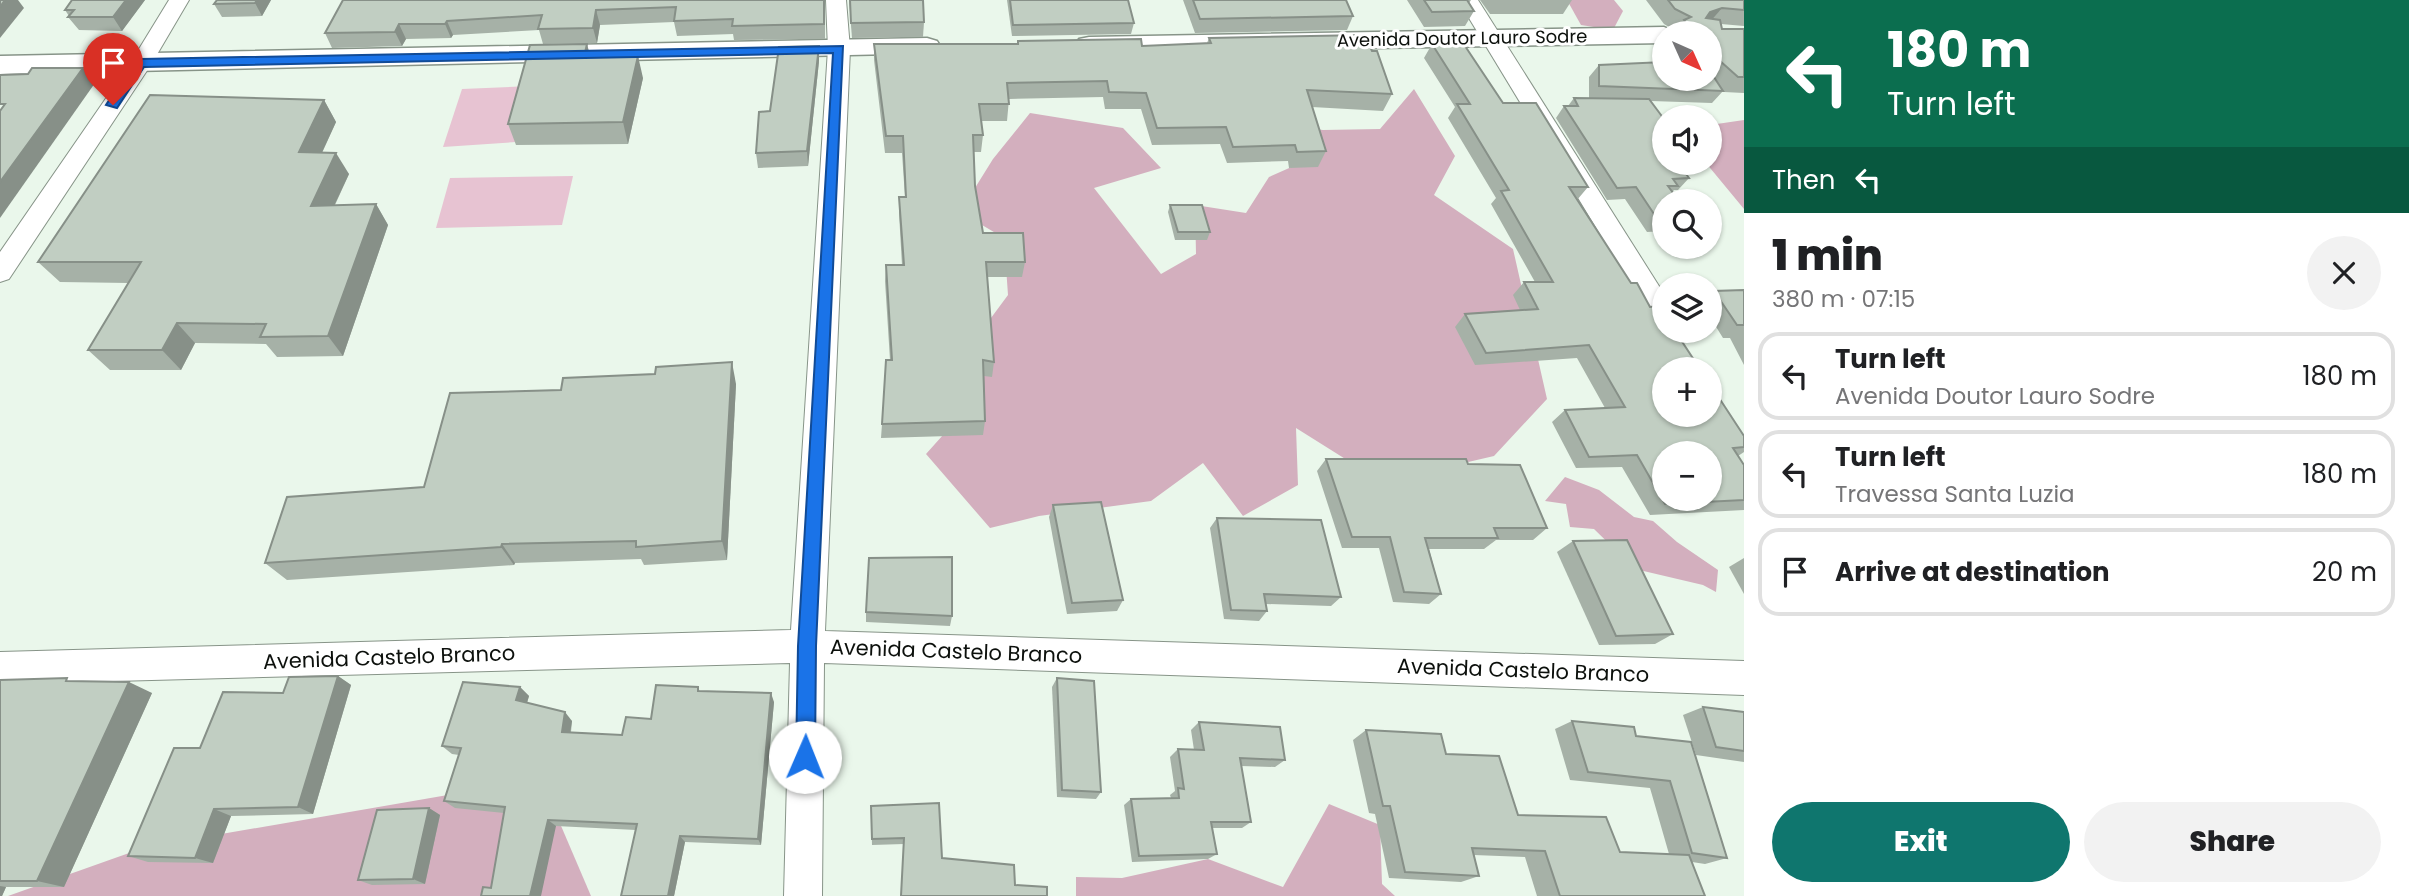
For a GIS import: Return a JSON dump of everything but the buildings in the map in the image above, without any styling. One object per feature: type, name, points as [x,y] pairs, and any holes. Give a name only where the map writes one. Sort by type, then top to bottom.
[{"type":"street","points":[[0,272],[141,63],[179,0]]},
{"type":"street","points":[[803,896],[807,646],[839,49],[836,0]]},
{"type":"street","points":[[1468,0],[1652,297]]},
{"type":"street","name":"Avenida Doutor Lauro Sodre","points":[[1061,45],[1652,35]]},
{"type":"street","points":[[0,65],[950,47]]},
{"type":"street","name":"Avenida Castelo Branco","points":[[0,668],[807,646],[1744,678]]},
{"type":"shaded area","points":[[1567,0],[1614,0],[1623,11],[1613,30],[1581,25]]},
{"type":"shaded area","points":[[531,86],[516,142],[443,147],[462,89]]},
{"type":"shaded area","points":[[1414,89],[1455,156],[1434,195],[1513,249],[1547,399],[1494,456],[1382,482],[1296,428],[1298,485],[1243,516],[1203,463],[1151,501],[1039,516],[990,528],[926,454],[960,416],[971,345],[1008,295],[1004,238],[960,212],[993,159],[1030,113],[1123,128],[1161,168],[1094,188],[1161,274],[1196,254],[1195,205],[1246,213],[1269,177],[1305,161],[1274,124],[1323,130],[1380,129]]},
{"type":"shaded area","points":[[1744,120],[1744,209],[1716,175],[1722,175],[1722,123]]},
{"type":"shaded area","points":[[573,176],[562,225],[436,228],[450,178]]},
{"type":"shaded area","points":[[1565,477],[1599,490],[1634,517],[1653,521],[1677,542],[1718,570],[1716,592],[1703,585],[1635,569],[1594,529],[1570,527],[1566,504],[1545,501]]},
{"type":"shaded area","points":[[541,779],[591,896],[8,896],[146,847]]},
{"type":"shaded area","points":[[1329,804],[1380,825],[1382,884],[1395,896],[1076,896],[1076,877],[1122,878],[1208,859],[1283,887]]},
{"type":"route","points":[[113,105],[141,63],[839,49],[807,646],[805,757]]}]
